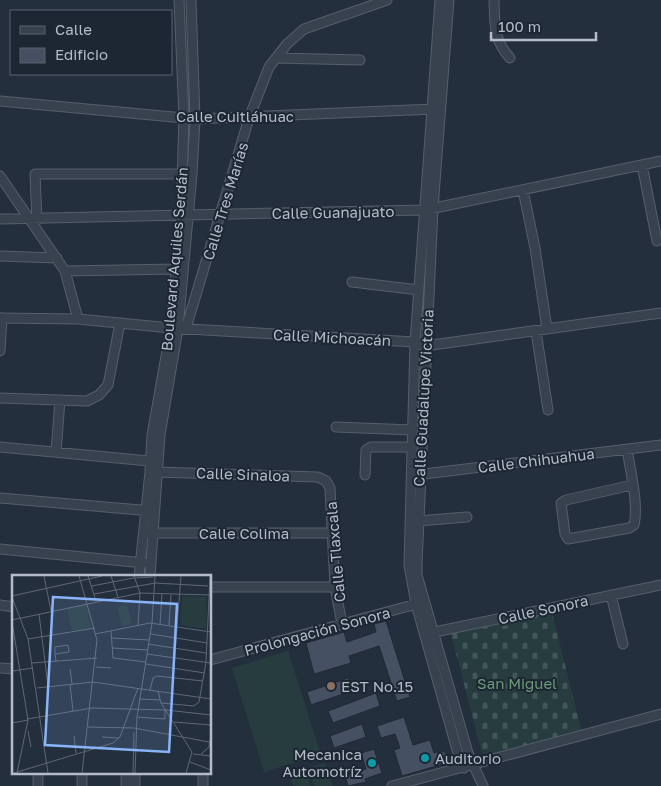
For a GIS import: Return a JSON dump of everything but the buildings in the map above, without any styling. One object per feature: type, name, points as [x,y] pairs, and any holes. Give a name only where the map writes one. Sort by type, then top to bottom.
[{"type":"street","name":"Boulevard Aquiles Serdán","points":[[139,575],[144,533],[151,511],[160,435],[178,328],[184,216],[184,118],[179,0]]},
{"type":"street","name":"Boulevard Aquiles Serdán","points":[[155,472],[150,461],[152,435],[178,328],[176,269],[195,119],[191,0]]},
{"type":"street","name":"Calle Tres Marías","points":[[178,328],[222,214],[250,118],[269,67],[286,44],[304,29],[387,0]]},
{"type":"street","name":"Calle Guadalupe Victoria","points":[[440,0],[436,109],[429,209],[425,346],[409,565],[469,766],[483,786]]},
{"type":"street","name":"Calle Guadalupe Victoria","points":[[436,109],[449,0]]},
{"type":"street","points":[[494,0],[495,24],[499,46],[510,58]]},
{"type":"street","points":[[276,58],[360,60]]},
{"type":"street","name":"Calle Cuitláhuac","points":[[0,101],[195,119],[436,109]]},
{"type":"street","name":"Calle Guanajuato","points":[[0,219],[34,220],[429,209],[661,161]]},
{"type":"street","points":[[642,165],[658,241]]},
{"type":"street","points":[[34,220],[34,174],[183,174]]},
{"type":"street","points":[[0,176],[34,220],[65,271],[78,319]]},
{"type":"street","points":[[523,190],[535,248],[547,329]]},
{"type":"street","name":"Calle Guadalupe Victoria","points":[[421,603],[417,575],[418,520],[413,430],[415,342],[429,209]]},
{"type":"street","points":[[0,256],[57,258]]},
{"type":"street","points":[[65,271],[176,269]]},
{"type":"street","points":[[352,282],[419,290]]},
{"type":"street","name":"Calle Michoacán","points":[[1,318],[78,319],[178,328],[415,342],[425,346],[661,313]]},
{"type":"street","points":[[0,351],[1,318]]},
{"type":"street","points":[[0,398],[87,400],[99,395],[108,385],[120,323]]},
{"type":"street","points":[[536,331],[548,410]]},
{"type":"street","points":[[56,452],[60,400]]},
{"type":"street","points":[[336,427],[413,430]]},
{"type":"street","name":"Calle Chihuahua","points":[[415,475],[661,445]]},
{"type":"street","points":[[0,447],[150,461]]},
{"type":"street","points":[[365,475],[366,450],[371,447],[413,447]]},
{"type":"street","points":[[627,449],[632,485],[636,519],[634,525],[630,528],[568,539],[565,534],[561,503],[566,500],[632,485]]},
{"type":"street","name":"Calle Sinaloa","points":[[155,472],[318,477],[326,481]]},
{"type":"street","name":"Calle Tlaxcala","points":[[326,481],[330,488],[335,587],[342,624]]},
{"type":"street","points":[[0,498],[151,511]]},
{"type":"street","name":"Boulevard Aquiles Serdán","points":[[150,575],[154,533],[151,511]]},
{"type":"street","points":[[418,520],[467,517]]},
{"type":"street","name":"Calle Colima","points":[[144,533],[333,533]]},
{"type":"street","points":[[0,549],[151,564]]},
{"type":"street","name":"Calle Sonora","points":[[429,633],[661,585]]},
{"type":"street","points":[[211,587],[335,587]]},
{"type":"street","points":[[611,595],[623,644]]},
{"type":"street","name":"Prolongación Sonora","points":[[211,660],[421,603]]},
{"type":"street","points":[[392,786],[661,714]]},
{"type":"street","points":[[430,776],[434,786]]},
{"type":"green space","name":"San Miguel","points":[[552,612],[582,733],[484,761],[451,634]]},
{"type":"green space","points":[[288,651],[321,754],[264,772],[232,668]]},
{"type":"green space","points":[[325,763],[333,786],[314,786],[308,768]]},
{"type":"green space","points":[[306,769],[311,786],[293,786],[289,774]]},
{"type":"place","name":"EST No.15","points":[[331,686]]},
{"type":"place","name":"Auditorio","points":[[425,758]]},
{"type":"place","name":"Mecanica Automotríz","points":[[372,763]]}]
